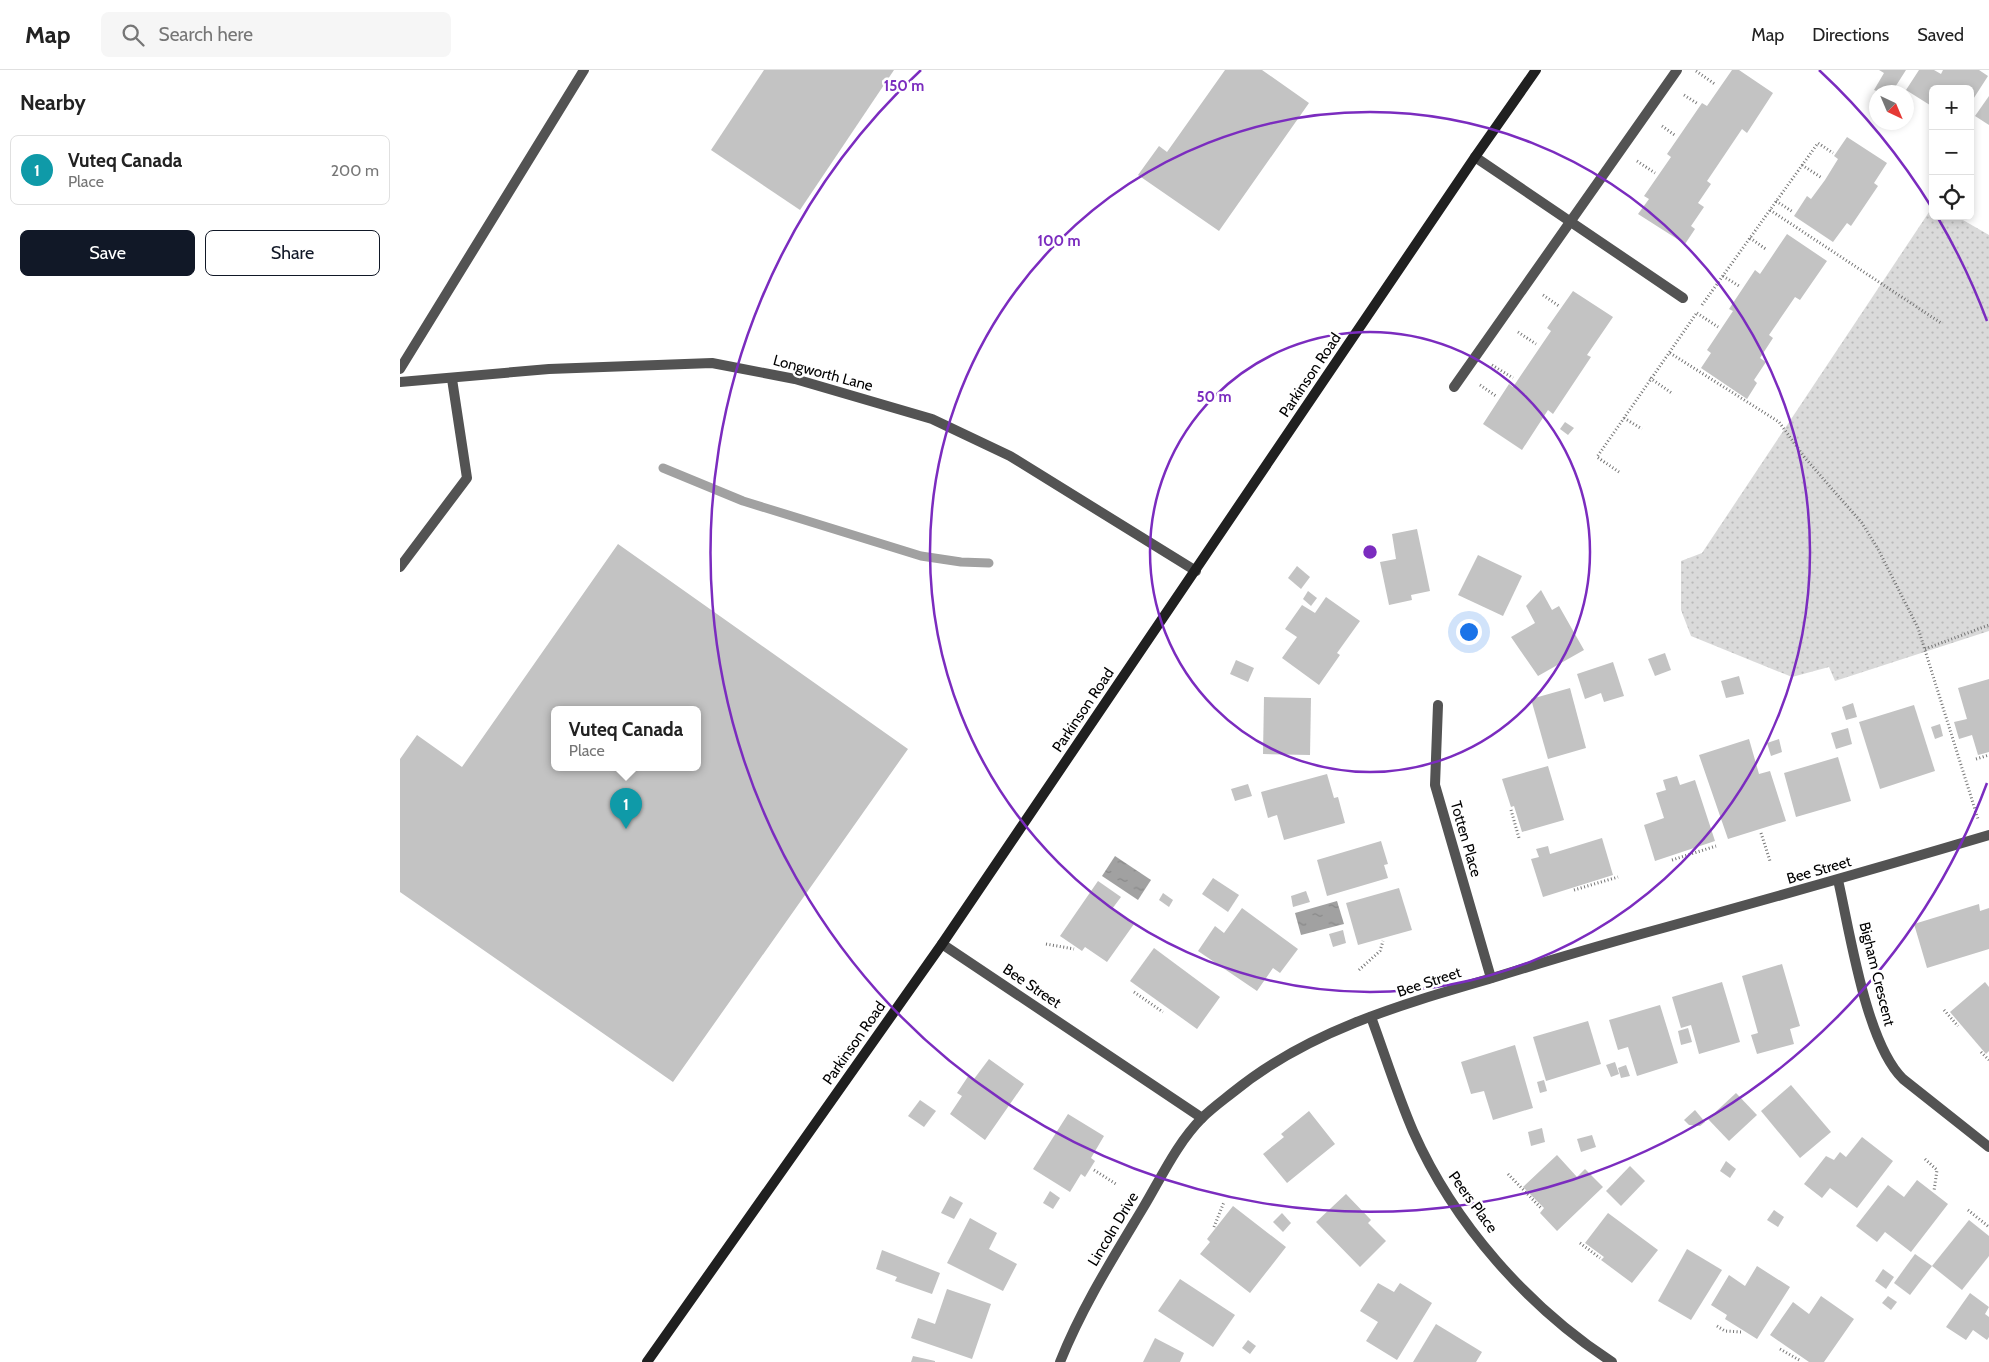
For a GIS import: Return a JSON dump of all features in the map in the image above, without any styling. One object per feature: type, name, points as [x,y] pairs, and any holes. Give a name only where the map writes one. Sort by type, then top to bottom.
[{"type":"main road","name":"Parkinson Road","points":[[647,1362],[942,944],[1475,157],[1536,70]]},
{"type":"street","points":[[400,369],[584,70]]},
{"type":"street","points":[[1454,387],[1677,70]]},
{"type":"street","points":[[1475,157],[1683,298]]},
{"type":"street","name":"Longworth Lane","points":[[400,382],[452,379],[549,369],[712,363],[796,379],[932,419],[1010,456],[1196,571]]},
{"type":"street","points":[[400,567],[467,478],[452,379]]},
{"type":"street","name":"Totten Place","points":[[1438,705],[1435,784],[1491,978]]},
{"type":"street","name":"Bee Street","points":[[942,944],[1202,1118],[1242,1084],[1286,1054],[1311,1040],[1371,1017],[1595,946],[1838,880],[1986,836]]},
{"type":"street","name":"Bigham Crescent","points":[[1838,880],[1869,1013],[1880,1044],[1896,1072],[1903,1079],[1989,1147]]},
{"type":"street","name":"Peers Place","points":[[1371,1017],[1413,1131],[1436,1176],[1464,1220],[1502,1266],[1543,1308],[1576,1337],[1612,1362]]},
{"type":"street","name":"Lincoln Drive","points":[[1060,1362],[1079,1317],[1102,1276],[1169,1163],[1202,1118]]},
{"type":"path","points":[[1694,70],[1716,85]]},
{"type":"path","points":[[1818,143],[1833,153]]},
{"type":"path","points":[[1802,164],[1822,178]]},
{"type":"path","points":[[1776,201],[1793,212]]},
{"type":"path","points":[[1770,210],[1941,322]]},
{"type":"path","points":[[1750,238],[1767,250]]},
{"type":"path","points":[[1723,276],[1738,286]]},
{"type":"path","points":[[1696,313],[1718,328]]},
{"type":"path","points":[[1670,352],[1779,422],[1805,458],[1832,487],[1870,536],[1918,628],[1986,836]]},
{"type":"path","points":[[1650,378],[1673,394]]},
{"type":"path","points":[[1624,418],[1642,430]]},
{"type":"path","points":[[1925,649],[1989,625]]},
{"type":"path","points":[[1976,759],[1989,755]]},
{"type":"path","points":[[1511,810],[1520,838]]},
{"type":"path","points":[[1761,833],[1770,861]]},
{"type":"path","points":[[1672,860],[1716,846]]},
{"type":"path","points":[[1574,890],[1618,877]]},
{"type":"path","points":[[1359,970],[1380,951],[1384,941]]},
{"type":"path","points":[[1046,944],[1074,949]]},
{"type":"path","points":[[1134,992],[1163,1012]]},
{"type":"path","points":[[1944,1010],[1958,1026]]},
{"type":"path","points":[[1981,1052],[1989,1060]]},
{"type":"path","points":[[1925,1159],[1937,1170],[1934,1191]]},
{"type":"path","points":[[1094,1170],[1116,1184]]},
{"type":"path","points":[[1508,1174],[1540,1208]]},
{"type":"path","points":[[1214,1227],[1224,1202]]},
{"type":"path","points":[[1968,1210],[1989,1227]]},
{"type":"path","points":[[1580,1243],[1600,1258]]},
{"type":"path","points":[[1717,1326],[1725,1331],[1741,1332]]},
{"type":"path","points":[[1780,1349],[1802,1361]]},
{"type":"shaded area","points":[[1929,212],[1929,220],[1963,220],[1989,235],[1989,631],[1835,681],[1829,667],[1792,677],[1691,636],[1681,610],[1681,561],[1702,553]]},
{"type":"water","points":[[1115,856],[1151,880],[1138,900],[1102,876]]},
{"type":"water","points":[[1337,901],[1344,924],[1301,935],[1295,913]]},
{"type":"building","points":[[764,70],[894,70],[800,210],[711,150]]},
{"type":"building","points":[[1225,70],[1262,70],[1309,103],[1219,231],[1138,175],[1159,146],[1167,152]]},
{"type":"building","points":[[1732,70],[1739,70],[1773,93],[1747,133],[1742,129],[1707,181],[1711,184],[1698,203],[1704,207],[1691,226],[1695,229],[1685,244],[1638,214],[1649,199],[1644,196],[1671,157],[1667,154],[1702,103],[1707,106]]},
{"type":"building","points":[[1879,70],[1906,70],[1896,85],[1877,85],[1884,73]]},
{"type":"building","points":[[1919,70],[1934,70],[1941,74],[1943,70],[1979,70],[1988,76],[1974,98],[1974,85],[1929,85],[1929,104],[1914,95],[1914,85],[1909,85]]},
{"type":"building","points":[[1989,96],[1989,125],[1975,116]]},
{"type":"building","points":[[1847,137],[1887,163],[1874,183],[1878,186],[1851,226],[1847,223],[1833,242],[1794,216],[1807,196],[1811,199],[1825,180],[1838,159],[1834,156]]},
{"type":"building","points":[[1787,234],[1827,261],[1800,300],[1795,297],[1769,335],[1773,338],[1760,358],[1766,362],[1754,380],[1757,383],[1747,399],[1701,368],[1711,353],[1707,350],[1733,311],[1729,309],[1755,270],[1760,274]]},
{"type":"building","points":[[1573,291],[1613,317],[1587,355],[1591,357],[1553,414],[1548,410],[1522,450],[1483,424],[1509,384],[1513,387],[1551,331],[1547,328]]},
{"type":"building","points":[[1565,422],[1574,428],[1568,435],[1560,429]]},
{"type":"building","points":[[1417,529],[1430,591],[1411,595],[1412,600],[1389,605],[1380,562],[1396,559],[1392,534]]},
{"type":"building","points":[[618,544],[908,749],[673,1082],[400,892],[400,759],[417,735],[462,767]]},
{"type":"building","points":[[1478,555],[1522,576],[1503,616],[1458,595]]},
{"type":"building","points":[[1297,566],[1310,577],[1301,589],[1288,578]]},
{"type":"building","points":[[1541,590],[1552,610],[1559,606],[1584,650],[1538,676],[1511,637],[1535,623],[1526,606]]},
{"type":"building","points":[[1308,591],[1317,598],[1311,606],[1303,599]]},
{"type":"building","points":[[1326,597],[1360,621],[1337,653],[1340,655],[1319,685],[1282,658],[1297,637],[1285,629],[1302,605],[1315,613]]},
{"type":"building","points":[[1665,653],[1671,670],[1655,676],[1648,659]]},
{"type":"building","points":[[1236,660],[1254,668],[1248,682],[1230,674]]},
{"type":"building","points":[[1613,662],[1624,696],[1604,702],[1601,693],[1585,699],[1577,674]]},
{"type":"building","points":[[1739,676],[1744,694],[1726,698],[1721,681]]},
{"type":"building","points":[[1989,679],[1989,752],[1978,755],[1972,735],[1959,739],[1954,722],[1967,719],[1958,688]]},
{"type":"building","points":[[1570,688],[1586,748],[1548,759],[1531,699]]},
{"type":"building","points":[[1264,697],[1311,698],[1310,755],[1263,754]]},
{"type":"building","points":[[1853,703],[1857,717],[1846,720],[1842,707]]},
{"type":"building","points":[[1914,705],[1935,771],[1880,789],[1859,722]]},
{"type":"building","points":[[1940,724],[1943,736],[1935,739],[1931,727]]},
{"type":"building","points":[[1848,728],[1852,744],[1836,749],[1831,733]]},
{"type":"building","points":[[1749,739],[1759,774],[1770,771],[1786,821],[1728,839],[1699,755]]},
{"type":"building","points":[[1779,739],[1782,752],[1771,756],[1767,743]]},
{"type":"building","points":[[1838,757],[1851,801],[1796,817],[1784,773]]},
{"type":"building","points":[[1548,766],[1564,820],[1522,832],[1514,806],[1511,807],[1502,779]]},
{"type":"building","points":[[1327,774],[1334,798],[1338,797],[1345,823],[1284,840],[1277,815],[1268,818],[1261,792]]},
{"type":"building","points":[[1677,776],[1680,785],[1695,780],[1715,841],[1655,861],[1644,825],[1664,818],[1656,793],[1666,790],[1663,780]]},
{"type":"building","points":[[1248,784],[1252,796],[1235,801],[1231,789]]},
{"type":"building","points":[[1602,838],[1613,875],[1543,897],[1531,859],[1539,857],[1536,849],[1548,846],[1550,854]]},
{"type":"building","points":[[1381,841],[1388,864],[1384,865],[1388,878],[1327,896],[1317,860]]},
{"type":"building","points":[[1213,878],[1239,895],[1228,912],[1202,894]]},
{"type":"building","points":[[1098,881],[1121,897],[1112,909],[1134,924],[1107,962],[1085,947],[1082,951],[1060,936]]},
{"type":"building","points":[[1399,888],[1412,930],[1358,945],[1346,903]]},
{"type":"building","points":[[1306,891],[1310,902],[1293,907],[1291,896]]},
{"type":"building","points":[[1163,893],[1173,900],[1169,907],[1159,900]]},
{"type":"building","points":[[1979,904],[1980,911],[1989,908],[1989,949],[1927,968],[1914,924]]},
{"type":"building","points":[[1242,908],[1298,949],[1280,973],[1273,968],[1257,991],[1198,951],[1215,926],[1224,933]]},
{"type":"building","points":[[1343,930],[1346,943],[1333,947],[1329,934]]},
{"type":"building","points":[[1154,948],[1220,997],[1197,1029],[1130,981]]},
{"type":"building","points":[[1782,964],[1800,1026],[1790,1029],[1794,1044],[1757,1054],[1751,1035],[1758,1033],[1742,976]]},
{"type":"building","points":[[1722,982],[1740,1042],[1699,1054],[1691,1025],[1681,1028],[1672,997]]},
{"type":"building","points":[[1985,982],[1989,987],[1989,1051],[1986,1054],[1950,1012]]},
{"type":"building","points":[[1660,1005],[1678,1063],[1637,1076],[1628,1047],[1618,1050],[1609,1020]]},
{"type":"building","points":[[1588,1021],[1601,1064],[1546,1081],[1533,1037]]},
{"type":"building","points":[[1688,1028],[1692,1042],[1681,1045],[1678,1031]]},
{"type":"building","points":[[1515,1045],[1533,1108],[1493,1120],[1484,1091],[1471,1094],[1461,1062]]},
{"type":"building","points":[[989,1059],[1024,1084],[985,1140],[950,1114],[962,1096],[957,1093],[969,1075],[974,1079]]},
{"type":"building","points":[[1615,1062],[1619,1074],[1611,1077],[1606,1065]]},
{"type":"building","points":[[1626,1065],[1630,1076],[1621,1078],[1618,1068]]},
{"type":"building","points":[[1544,1080],[1547,1091],[1540,1093],[1537,1082]]},
{"type":"building","points":[[1791,1085],[1831,1132],[1800,1158],[1761,1111]]},
{"type":"building","points":[[1736,1093],[1757,1115],[1729,1141],[1708,1119]]},
{"type":"building","points":[[920,1100],[936,1111],[924,1127],[908,1116]]},
{"type":"building","points":[[1695,1110],[1705,1122],[1700,1126],[1689,1125],[1684,1120]]},
{"type":"building","points":[[1309,1111],[1335,1144],[1287,1183],[1263,1154],[1284,1137],[1281,1134]]},
{"type":"building","points":[[1068,1114],[1104,1136],[1091,1158],[1095,1161],[1085,1177],[1081,1174],[1070,1192],[1033,1169]]},
{"type":"building","points":[[1542,1128],[1545,1142],[1531,1146],[1528,1132]]},
{"type":"building","points":[[1592,1135],[1596,1147],[1581,1152],[1577,1139]]},
{"type":"building","points":[[1862,1137],[1893,1161],[1857,1208],[1830,1188],[1822,1198],[1804,1184],[1826,1156],[1834,1160],[1840,1152],[1846,1157]]},
{"type":"building","points":[[1557,1155],[1577,1177],[1585,1169],[1603,1187],[1557,1231],[1540,1213],[1544,1208],[1523,1187]]},
{"type":"building","points":[[1726,1161],[1736,1169],[1730,1178],[1720,1171]]},
{"type":"building","points":[[1630,1166],[1645,1181],[1621,1206],[1606,1191]]},
{"type":"building","points":[[1917,1180],[1948,1204],[1911,1252],[1885,1232],[1877,1242],[1856,1226],[1888,1185],[1904,1197]]},
{"type":"building","points":[[1050,1191],[1060,1198],[1053,1209],[1043,1203]]},
{"type":"building","points":[[1346,1194],[1371,1220],[1368,1223],[1386,1241],[1360,1267],[1316,1222]]},
{"type":"building","points":[[950,1196],[963,1203],[954,1219],[941,1213]]},
{"type":"building","points":[[1233,1206],[1286,1247],[1250,1293],[1200,1254],[1210,1242],[1207,1239]]},
{"type":"building","points":[[1774,1210],[1784,1217],[1778,1227],[1767,1220]]},
{"type":"building","points":[[1282,1213],[1291,1223],[1283,1232],[1273,1222]]},
{"type":"building","points":[[1608,1213],[1658,1250],[1632,1283],[1601,1260],[1604,1257],[1585,1243]]},
{"type":"building","points":[[970,1218],[997,1233],[989,1249],[1017,1264],[1003,1291],[947,1263]]},
{"type":"building","points":[[1969,1220],[1989,1236],[1989,1256],[1962,1290],[1932,1266]]},
{"type":"building","points":[[1687,1249],[1722,1270],[1691,1320],[1658,1301]]},
{"type":"building","points":[[882,1250],[940,1273],[932,1294],[895,1281],[897,1277],[876,1269]]},
{"type":"building","points":[[1915,1254],[1932,1266],[1910,1295],[1894,1283]]},
{"type":"building","points":[[1757,1266],[1790,1287],[1757,1339],[1725,1319],[1727,1315],[1711,1305],[1729,1275],[1745,1286]]},
{"type":"building","points":[[1883,1269],[1894,1277],[1886,1289],[1875,1281]]},
{"type":"building","points":[[1180,1279],[1235,1315],[1213,1347],[1158,1311]]},
{"type":"building","points":[[1378,1283],[1394,1292],[1400,1283],[1432,1303],[1397,1360],[1366,1341],[1378,1322],[1360,1311]]},
{"type":"building","points":[[947,1289],[991,1304],[972,1359],[911,1338],[918,1318],[935,1324]]},
{"type":"building","points":[[1970,1293],[1989,1307],[1985,1314],[1989,1317],[1989,1337],[1987,1340],[1973,1330],[1966,1340],[1946,1327]]},
{"type":"building","points":[[1821,1296],[1854,1319],[1824,1362],[1809,1362],[1770,1335],[1793,1302],[1809,1314]]},
{"type":"building","points":[[1888,1296],[1897,1302],[1891,1310],[1882,1303]]},
{"type":"building","points":[[1436,1324],[1482,1352],[1476,1362],[1413,1362]]},
{"type":"building","points":[[1155,1338],[1184,1353],[1180,1362],[1143,1362]]},
{"type":"building","points":[[1248,1340],[1256,1346],[1250,1354],[1242,1348]]},
{"type":"building","points":[[913,1356],[935,1361],[935,1362],[911,1362]]},
{"type":"waterway","points":[[663,468],[743,501],[921,556],[961,562],[989,563]]},
{"type":"place","name":"Vuteq Canada","points":[[626,829]]}]
